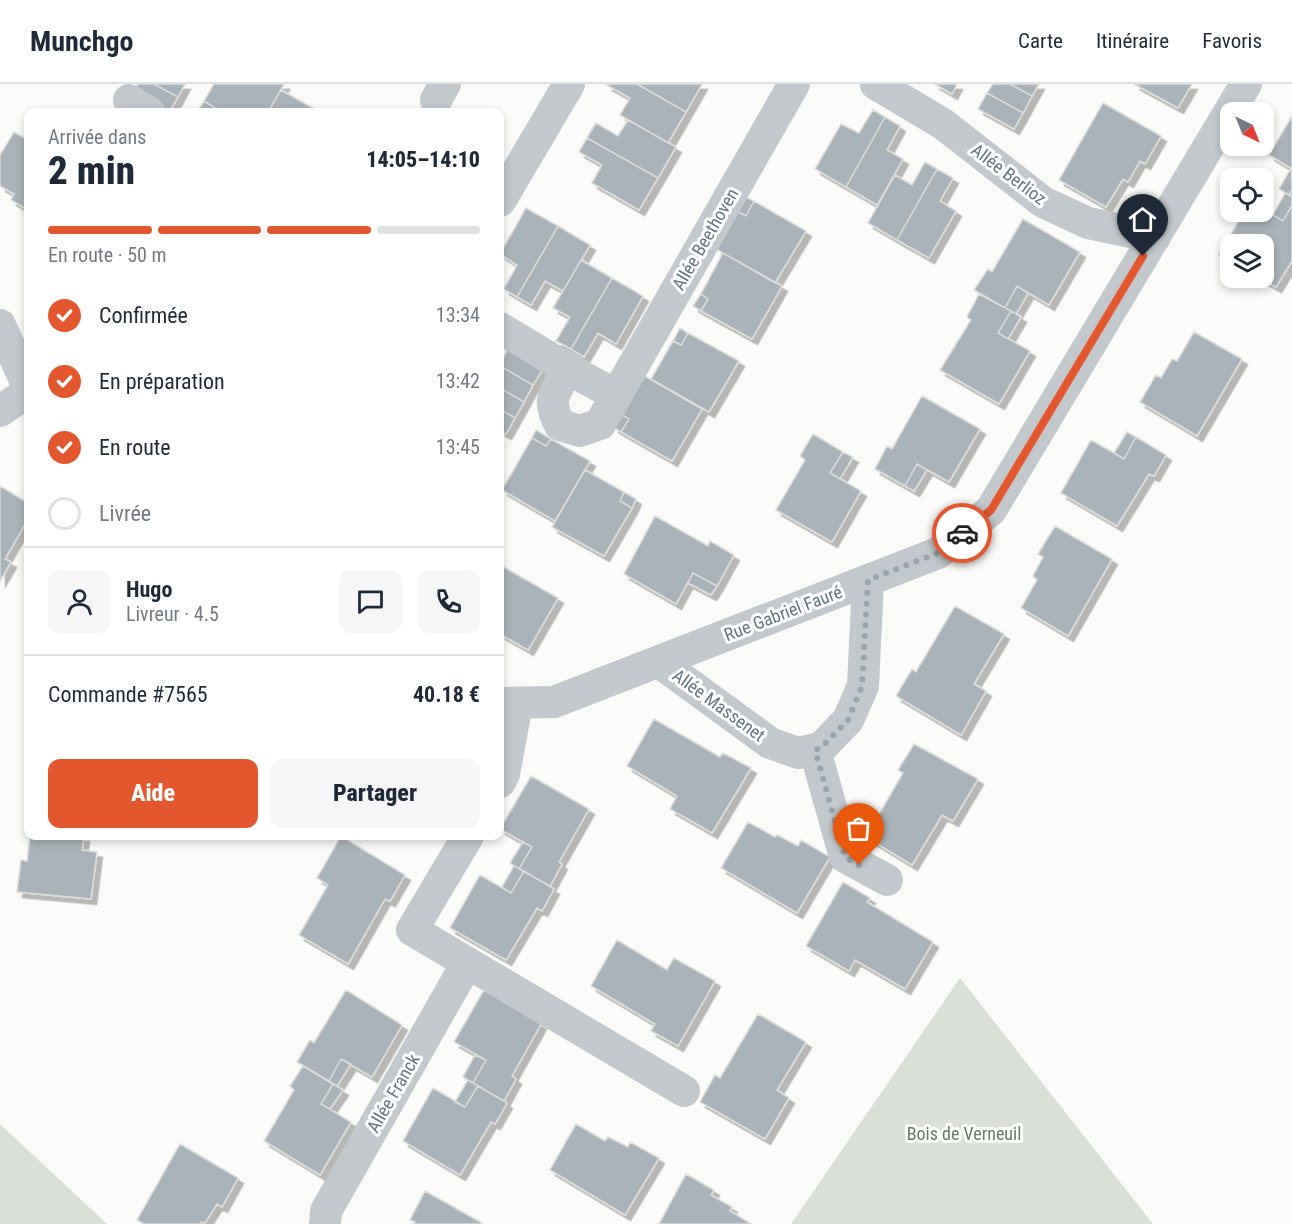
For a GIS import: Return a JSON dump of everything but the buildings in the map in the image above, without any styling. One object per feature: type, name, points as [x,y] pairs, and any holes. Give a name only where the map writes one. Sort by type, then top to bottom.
[{"type":"street","points":[[504,194],[568,84]]},
{"type":"street","name":"Allée Beethoven","points":[[568,369],[554,395],[552,408],[561,425],[580,431],[600,424],[794,84]]},
{"type":"street","name":"Allée Berlioz","points":[[876,84],[943,124],[1043,202],[1088,223],[1155,237]]},
{"type":"street","name":"Rue Gabriel Fauré","points":[[508,703],[554,702],[938,553],[991,510],[1246,84]]},
{"type":"street","points":[[0,325],[24,378]]},
{"type":"street","points":[[504,330],[568,369],[616,394]]},
{"type":"street","points":[[0,411],[24,395]]},
{"type":"street","points":[[868,580],[862,686],[848,720],[821,748],[815,750],[845,857],[888,880]]},
{"type":"street","name":"Allée Massenet","points":[[659,662],[770,743],[798,753],[815,750]]},
{"type":"street","points":[[504,774],[508,703]]},
{"type":"street","points":[[466,840],[412,930],[684,1090]]},
{"type":"street","name":"Allée Franck","points":[[325,1224],[326,1211],[467,963]]},
{"type":"green space","name":"Bois de Verneuil","points":[[960,978],[1153,1224],[791,1224]]},
{"type":"green space","points":[[0,1124],[107,1224],[0,1224]]},
{"type":"way so far","points":[[859,865],[845,857],[815,750],[821,748],[848,720],[862,686],[868,580],[938,553],[962,533]]},
{"type":"route","points":[[962,533],[991,510],[1143,256]]}]
